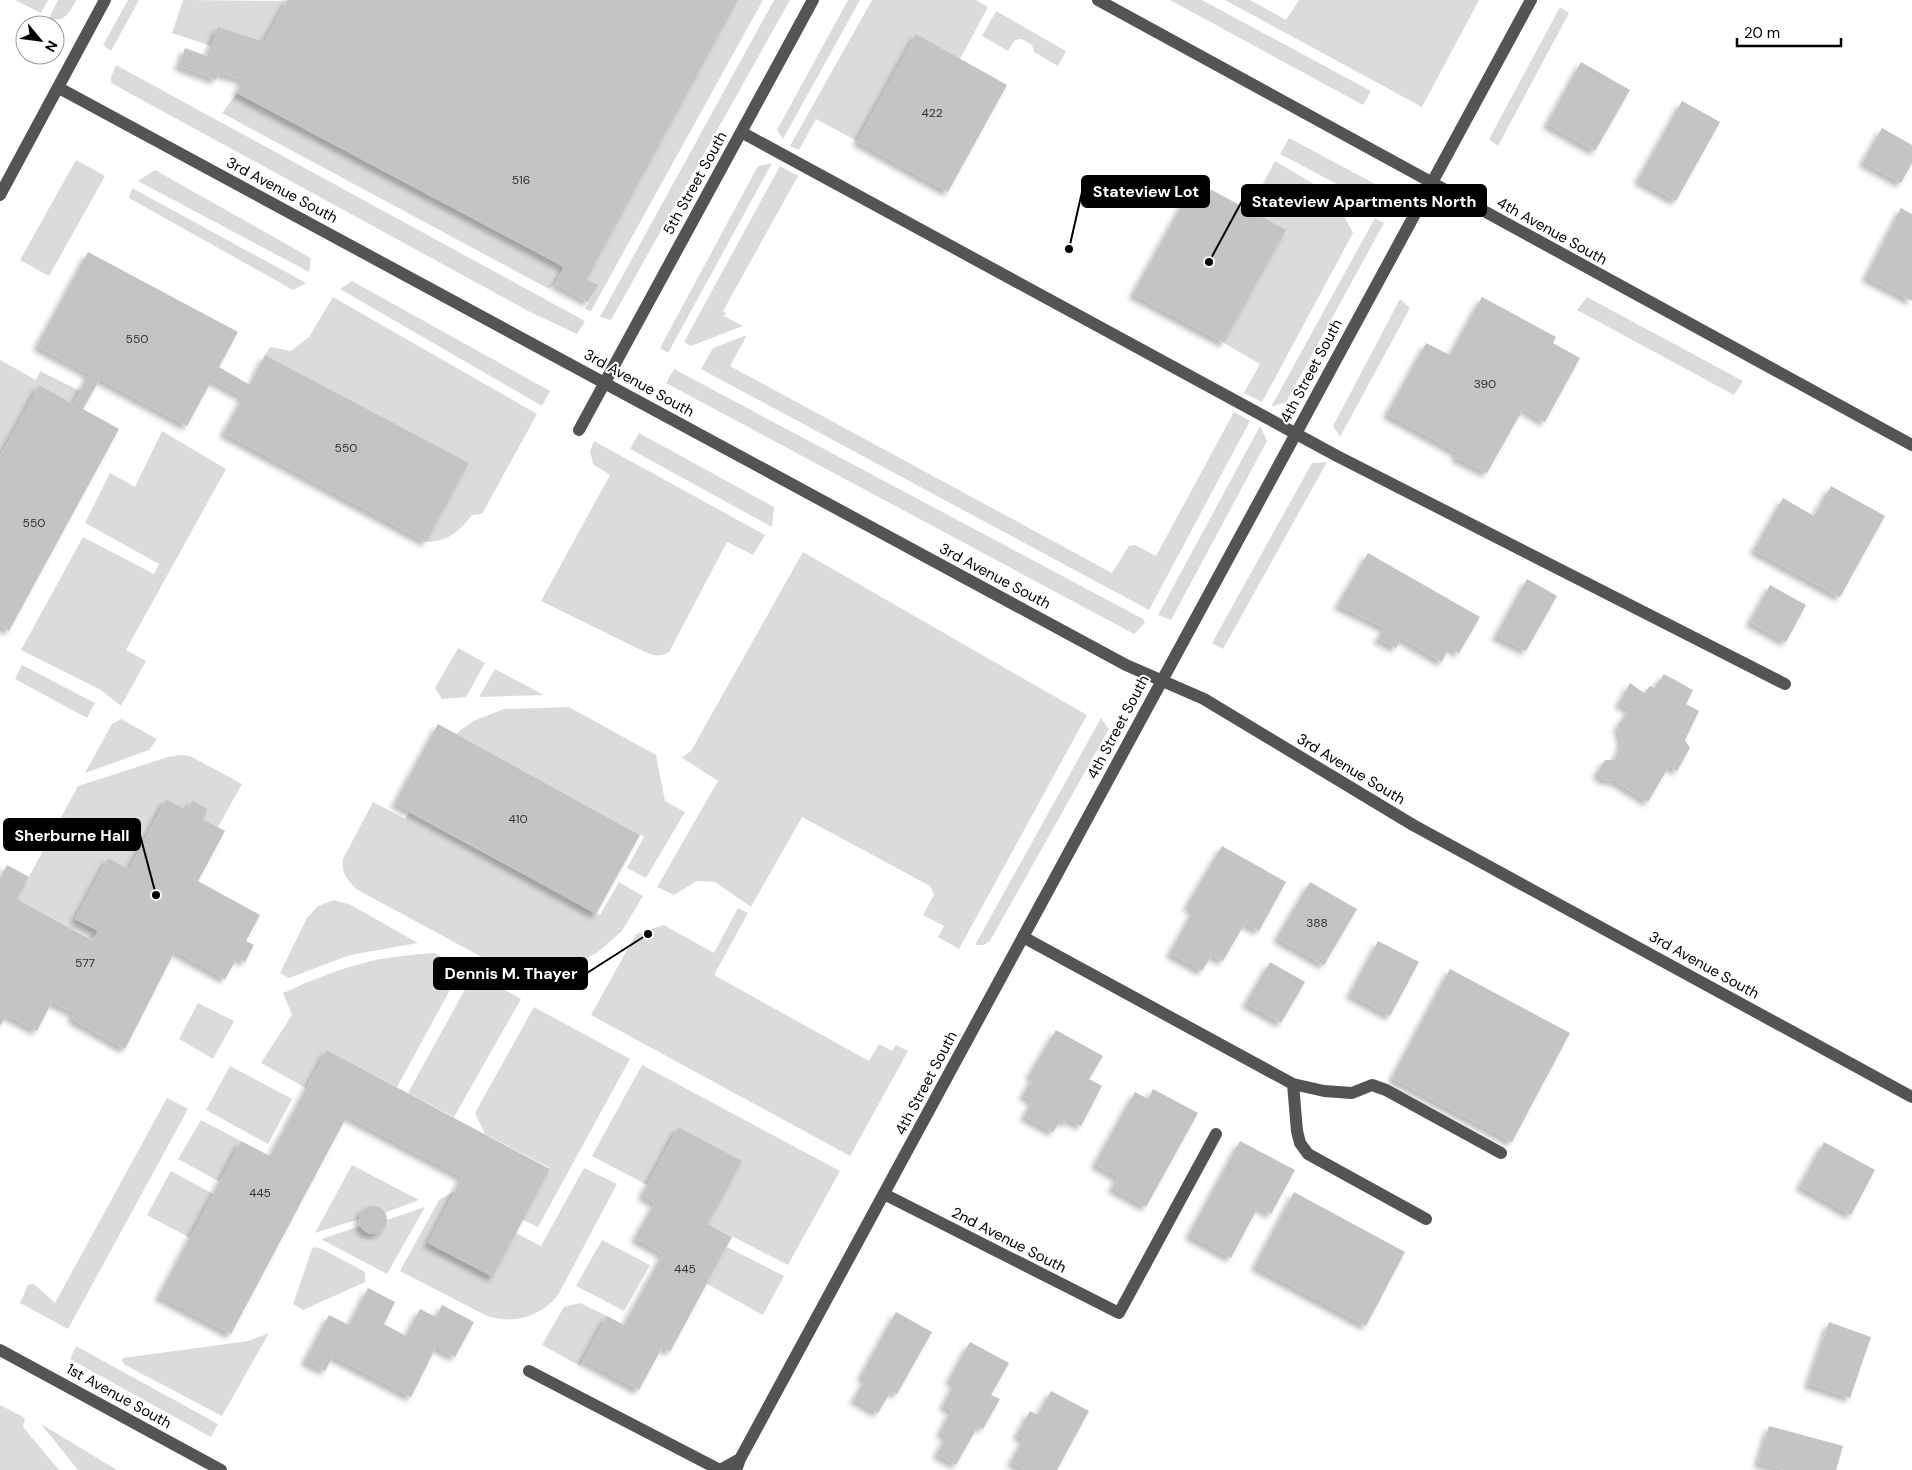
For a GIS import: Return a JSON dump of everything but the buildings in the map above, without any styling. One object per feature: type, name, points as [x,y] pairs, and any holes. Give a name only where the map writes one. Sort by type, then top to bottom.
[{"type":"street","points":[[0,195],[105,0]]},
{"type":"street","name":"5th Street South","points":[[579,430],[813,0]]},
{"type":"street","name":"4th Avenue South","points":[[1098,0],[1912,446]]},
{"type":"street","name":"4th Street South","points":[[738,1464],[1531,0]]},
{"type":"street","name":"3rd Avenue South","points":[[59,88],[1126,665],[1204,699],[1413,825],[1912,1098]]},
{"type":"street","points":[[741,132],[1346,460],[1785,684]]},
{"type":"street","points":[[1023,937],[1294,1084],[1324,1091],[1352,1093],[1372,1085],[1386,1090],[1501,1153]]},
{"type":"street","points":[[1294,1084],[1297,1131],[1300,1144],[1308,1154],[1426,1219]]},
{"type":"street","name":"2nd Avenue South","points":[[884,1194],[1120,1313],[1216,1134]]},
{"type":"street","name":"1st Avenue South","points":[[0,1350],[222,1470]]},
{"type":"street","points":[[529,1371],[720,1470],[738,1464]]},
{"type":"shaded area","points":[[15,0],[48,0],[41,13]]},
{"type":"shaded area","points":[[58,0],[76,0],[65,17],[65,15],[50,15]]},
{"type":"shaded area","points":[[128,0],[139,0],[111,51],[103,45]]},
{"type":"shaded area","points":[[183,0],[287,0],[264,42],[211,46],[172,33]]},
{"type":"shaded area","points":[[738,0],[763,0],[591,311],[585,309],[599,285],[587,279]]},
{"type":"shaded area","points":[[774,0],[790,0],[611,320],[600,317]]},
{"type":"shaded area","points":[[848,0],[860,0],[783,139],[777,130]]},
{"type":"shaded area","points":[[872,0],[976,0],[988,7],[960,59],[916,35],[857,141],[816,119],[799,150],[790,146]]},
{"type":"shaded area","points":[[1170,0],[1202,0],[1371,91],[1363,105]]},
{"type":"shaded area","points":[[1225,0],[1250,0],[1286,20],[1299,0],[1479,0],[1422,107]]},
{"type":"shaded area","points":[[1560,7],[1569,13],[1498,146],[1489,139]]},
{"type":"shaded area","points":[[996,11],[1066,51],[1058,66],[1034,52],[1032,45],[1022,39],[1015,40],[1008,51],[982,36]]},
{"type":"shaded area","points":[[116,65],[585,321],[577,334],[532,313],[111,83],[111,77]]},
{"type":"shaded area","points":[[237,93],[564,267],[555,284],[549,289],[222,113]]},
{"type":"shaded area","points":[[1289,138],[1377,185],[1369,201],[1280,154]]},
{"type":"shaded area","points":[[76,160],[105,176],[49,276],[20,260]]},
{"type":"shaded area","points":[[1275,161],[1346,203],[1345,218],[1353,233],[1262,402],[1244,393],[1260,364],[1224,343],[1285,231],[1249,210]]},
{"type":"shaded area","points":[[772,163],[668,353],[660,348],[758,166]]},
{"type":"shaded area","points":[[780,166],[798,176],[723,311],[726,313],[724,316],[743,326],[691,346],[684,342]]},
{"type":"shaded area","points":[[155,170],[311,258],[309,272],[138,181]]},
{"type":"shaded area","points":[[132,188],[306,283],[293,290],[129,198]]},
{"type":"shaded area","points":[[1375,218],[1384,223],[1286,402],[1271,407]]},
{"type":"shaded area","points":[[352,281],[550,391],[542,406],[340,289]]},
{"type":"shaded area","points":[[333,297],[537,414],[482,514],[472,515],[457,531],[447,538],[425,542],[468,463],[265,355],[270,347],[291,351],[309,337]]},
{"type":"shaded area","points":[[1587,297],[1743,381],[1734,395],[1577,310]]},
{"type":"shaded area","points":[[1400,299],[1410,308],[1340,437],[1333,426]]},
{"type":"shaded area","points":[[747,335],[730,366],[1112,573],[1129,546],[1135,545],[1156,556],[1234,412],[1250,421],[1149,610],[701,369],[713,348]]},
{"type":"shaded area","points":[[0,360],[36,380],[40,371],[80,391],[73,404],[39,386],[0,456]]},
{"type":"shaded area","points":[[674,369],[1143,619],[1145,623],[1134,634],[666,383]]},
{"type":"shaded area","points":[[1260,426],[1267,441],[1171,620],[1158,615]]},
{"type":"shaded area","points":[[162,431],[226,469],[126,650],[146,661],[121,706],[101,690],[21,650],[83,537],[154,574],[159,564],[85,523],[110,473],[135,487]]},
{"type":"shaded area","points":[[639,433],[774,507],[772,527],[630,449]]},
{"type":"shaded area","points":[[594,441],[765,535],[753,555],[727,542],[669,652],[663,655],[645,652],[541,601],[610,475],[593,464],[590,451]]},
{"type":"shaded area","points":[[1327,462],[1223,649],[1212,643],[1312,463]]},
{"type":"shaded area","points":[[803,552],[1087,715],[959,949],[938,937],[944,926],[923,915],[934,895],[930,886],[802,817],[751,907],[715,882],[697,881],[674,895],[657,887],[718,781],[678,755],[683,757],[691,751]]},
{"type":"shaded area","points":[[458,648],[485,663],[466,697],[442,699],[435,688]]},
{"type":"shaded area","points":[[22,665],[95,703],[87,718],[15,679]]},
{"type":"shaded area","points":[[495,669],[544,695],[479,697]]},
{"type":"shaded area","points":[[569,707],[656,755],[665,801],[685,812],[646,878],[627,868],[644,837],[456,734],[473,721],[504,709]]},
{"type":"shaded area","points":[[1101,718],[1109,729],[990,941],[984,945],[975,945]]},
{"type":"shaded area","points":[[121,719],[157,739],[149,750],[85,773],[112,724]]},
{"type":"shaded area","points":[[190,756],[242,784],[218,827],[203,819],[208,809],[192,800],[187,810],[166,799],[129,869],[108,858],[75,919],[98,931],[93,940],[17,899],[78,786],[168,757]]},
{"type":"shaded area","points":[[373,802],[405,819],[409,813],[600,915],[619,882],[643,896],[622,931],[598,952],[574,965],[552,973],[519,977],[356,889],[350,882],[345,876],[343,859]]},
{"type":"shaded area","points":[[334,900],[351,905],[418,943],[350,955],[289,978],[280,973],[307,918],[318,906]]},
{"type":"shaded area","points":[[738,908],[748,913],[714,975],[869,1061],[879,1044],[892,1051],[896,1045],[908,1051],[850,1156],[591,1015],[636,934],[664,925],[714,953]]},
{"type":"shaded area","points":[[434,953],[462,968],[397,1087],[327,1050],[306,1088],[261,1063],[292,1015],[283,993],[330,973],[350,967],[397,957]]},
{"type":"shaded area","points":[[474,973],[521,999],[454,1117],[408,1093]]},
{"type":"shaded area","points":[[198,1003],[234,1021],[213,1059],[179,1039]]},
{"type":"shaded area","points":[[534,1007],[630,1059],[538,1227],[523,1220],[550,1168],[485,1134],[475,1113]]},
{"type":"shaded area","points":[[642,1065],[840,1171],[788,1265],[708,1224],[678,1127],[647,1185],[592,1156]]},
{"type":"shaded area","points":[[230,1066],[292,1099],[268,1144],[206,1110]]},
{"type":"shaded area","points":[[167,1098],[188,1109],[68,1329],[20,1303],[28,1285],[34,1284],[55,1303]]},
{"type":"shaded area","points":[[201,1120],[241,1141],[220,1182],[178,1159]]},
{"type":"shaded area","points":[[352,1165],[419,1200],[384,1213],[377,1208],[370,1207],[364,1211],[359,1219],[315,1233]]},
{"type":"shaded area","points":[[584,1168],[617,1184],[558,1295],[543,1309],[534,1314],[515,1319],[495,1318],[485,1315],[400,1271],[439,1200],[455,1191],[428,1243],[493,1277],[516,1233],[541,1246]]},
{"type":"shaded area","points":[[171,1171],[213,1194],[190,1238],[147,1215]]},
{"type":"shaded area","points":[[425,1207],[387,1274],[321,1239],[361,1226],[369,1234],[376,1234],[384,1229],[387,1220]]},
{"type":"shaded area","points":[[602,1240],[650,1265],[624,1311],[576,1286]]},
{"type":"shaded area","points":[[314,1247],[322,1249],[365,1272],[365,1282],[303,1310],[293,1304]]},
{"type":"shaded area","points":[[727,1247],[784,1276],[763,1315],[707,1284]]},
{"type":"shaded area","points":[[580,1303],[607,1316],[580,1366],[542,1345],[564,1307]]},
{"type":"shaded area","points":[[269,1333],[222,1416],[125,1365],[122,1361],[123,1358],[248,1341]]},
{"type":"shaded area","points":[[76,1346],[218,1424],[211,1437],[70,1359]]},
{"type":"shaded area","points":[[0,1405],[25,1418],[23,1427],[59,1470],[0,1470]]},
{"type":"shaded area","points":[[41,1424],[117,1470],[78,1470]]},
{"type":"place","name":"Stateview Lot","points":[[1069,249]]},
{"type":"place","name":"Stateview Apartments North","points":[[1209,262]]},
{"type":"place","name":"Sherburne Hall","points":[[156,895]]},
{"type":"place","name":"Dennis M. Thayer","points":[[648,934]]}]
